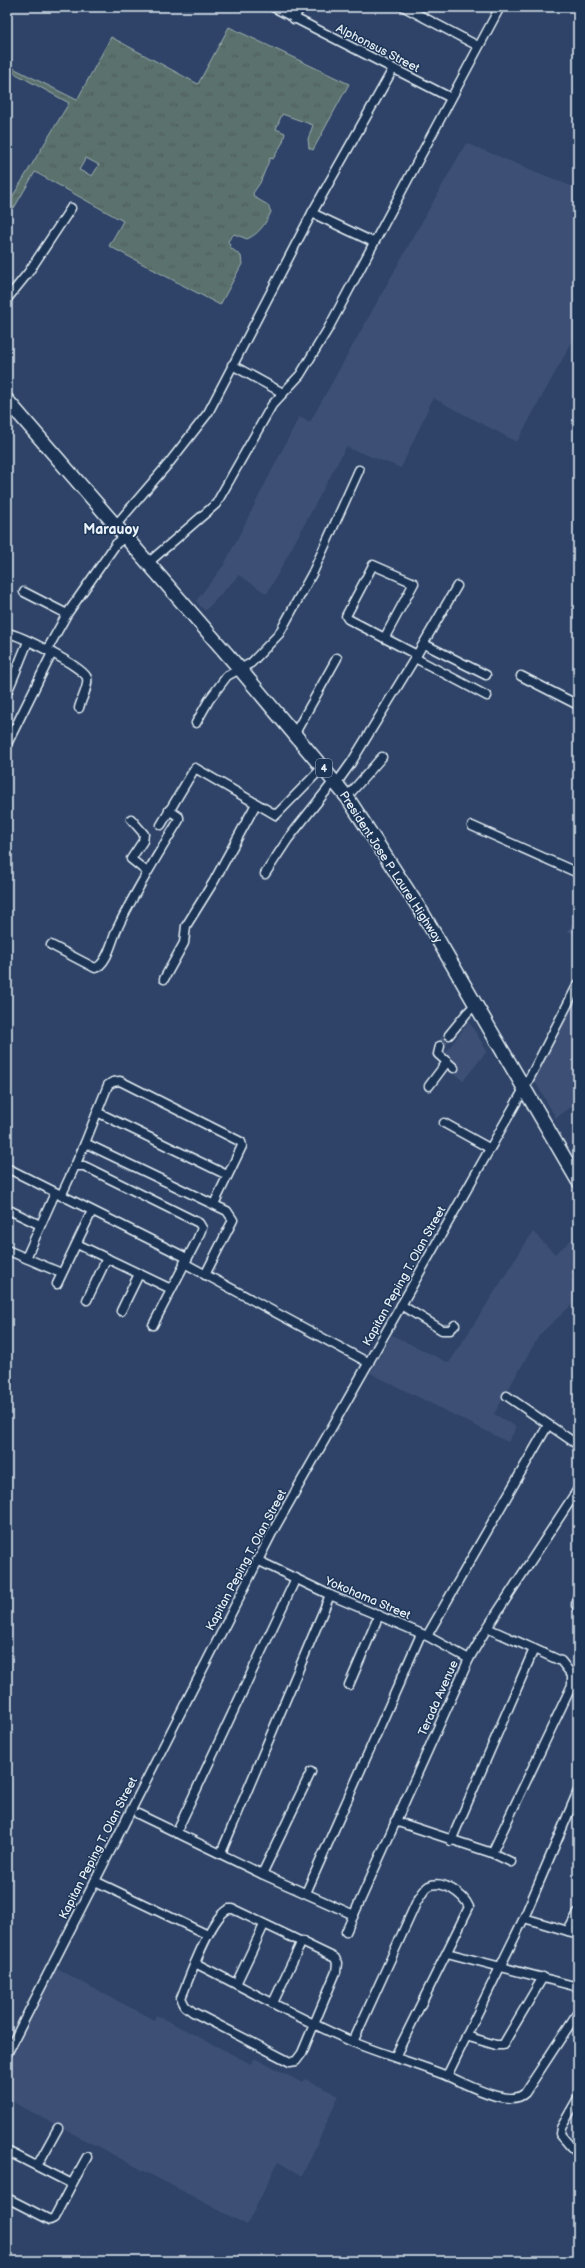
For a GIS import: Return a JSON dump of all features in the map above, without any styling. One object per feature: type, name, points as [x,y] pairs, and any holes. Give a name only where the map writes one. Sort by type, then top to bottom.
[{"type":"main road","name":"President Jose P. Laurel Highway","points":[[7,400],[295,733],[347,797],[411,894],[525,1087],[578,1181]]},
{"type":"street","name":"Alphonsus Street","points":[[273,7],[451,98]]},
{"type":"street","points":[[294,19],[300,7]]},
{"type":"street","points":[[404,7],[478,46]]},
{"type":"street","points":[[148,563],[216,504],[272,405],[300,375],[328,329],[372,242],[500,7]]},
{"type":"street","points":[[115,526],[170,463],[208,413],[312,213],[394,69]]},
{"type":"street","points":[[7,299],[28,273],[71,208]]},
{"type":"street","points":[[312,213],[372,242]]},
{"type":"street","points":[[232,365],[283,393]]},
{"type":"street","points":[[196,723],[209,700],[227,676],[239,668],[251,663],[279,634],[313,572],[359,470]]},
{"type":"street","points":[[7,744],[67,614],[116,544],[125,537]]},
{"type":"street","points":[[385,637],[414,583],[373,565],[346,616],[348,619],[385,637],[416,657],[487,696]]},
{"type":"street","points":[[265,874],[288,839],[351,763],[424,644],[457,586]]},
{"type":"street","points":[[24,592],[67,614]]},
{"type":"street","points":[[7,632],[50,651],[79,668],[87,677],[87,682],[79,708]]},
{"type":"street","points":[[7,692],[15,676],[18,662],[28,642]]},
{"type":"street","points":[[424,644],[486,675]]},
{"type":"street","points":[[295,733],[337,658]]},
{"type":"street","points":[[521,676],[578,704]]},
{"type":"street","points":[[347,797],[382,757]]},
{"type":"street","points":[[160,825],[195,768],[276,815],[323,767]]},
{"type":"street","points":[[164,979],[184,943],[186,926],[214,881],[256,804]]},
{"type":"street","points":[[51,945],[95,968],[98,968],[102,964],[117,930],[147,872],[179,820],[179,817],[170,810]]},
{"type":"street","points":[[131,819],[144,834],[143,841],[130,859],[147,872]]},
{"type":"street","points":[[472,826],[578,873]]},
{"type":"street","name":"Kapitan Peping T. Olan Street","points":[[7,2054],[257,1560],[489,1148],[525,1087],[578,984]]},
{"type":"street","points":[[449,1035],[476,1004]]},
{"type":"street","points":[[440,1046],[438,1054],[454,1068]]},
{"type":"street","points":[[429,1086],[447,1062]]},
{"type":"street","points":[[26,1258],[40,1225],[75,1166],[108,1085],[113,1082],[120,1081],[127,1084],[237,1138],[242,1146],[214,1204]]},
{"type":"street","points":[[97,1112],[227,1175]]},
{"type":"street","points":[[444,1123],[489,1148]]},
{"type":"street","points":[[85,1143],[227,1211],[233,1220],[205,1275]]},
{"type":"street","points":[[75,1166],[84,1166],[200,1224],[202,1228],[154,1325]]},
{"type":"street","points":[[7,1170],[92,1211],[185,1261],[205,1275],[369,1362]]},
{"type":"street","points":[[7,1209],[40,1225]]},
{"type":"street","points":[[56,1284],[92,1211]]},
{"type":"street","points":[[77,1244],[171,1289]]},
{"type":"street","points":[[7,1250],[61,1273]]},
{"type":"street","points":[[87,1300],[107,1258]]},
{"type":"street","points":[[121,1311],[139,1274]]},
{"type":"street","points":[[401,1305],[442,1330],[450,1330],[455,1325]]},
{"type":"street","points":[[507,1396],[578,1445]]},
{"type":"street","points":[[306,1893],[424,1635],[548,1425]]},
{"type":"street","name":"Terada Avenue","points":[[346,1932],[469,1659],[487,1628],[578,1489]]},
{"type":"street","name":"Yokohama Street","points":[[257,1560],[330,1595],[424,1635],[469,1659]]},
{"type":"street","points":[[176,1833],[296,1578]]},
{"type":"street","points":[[578,1594],[576,1605],[578,1607]]},
{"type":"street","points":[[221,1853],[330,1595]]},
{"type":"street","points":[[349,1685],[379,1615]]},
{"type":"street","points":[[487,1628],[561,1661],[570,1669],[572,1675],[572,1685],[492,1853]]},
{"type":"street","points":[[451,1841],[534,1649]]},
{"type":"street","points":[[262,1874],[311,1772]]},
{"type":"street","points":[[447,2076],[524,1918],[578,1791]]},
{"type":"street","points":[[138,1814],[262,1874],[354,1915]]},
{"type":"street","points":[[395,1821],[451,1841],[492,1853],[512,1862]]},
{"type":"street","points":[[95,1881],[208,1934]]},
{"type":"street","points":[[353,2042],[417,1901],[430,1886],[439,1884],[457,1893],[466,1900],[469,1907],[396,2057]]},
{"type":"street","points":[[233,1909],[264,1925],[327,1952],[335,1958],[337,1963],[336,1972],[302,2053],[296,2061],[290,2062],[185,2006],[181,1998],[208,1934],[223,1911],[233,1909]]},
{"type":"street","points":[[568,1931],[578,1913]]},
{"type":"street","points":[[524,1918],[578,1934]]},
{"type":"street","points":[[236,1984],[264,1925]]},
{"type":"street","points":[[273,2003],[302,1941]]},
{"type":"street","points":[[447,1953],[578,1987]]},
{"type":"street","points":[[195,1963],[314,2024],[353,2042],[447,2076],[497,2097],[521,2098],[578,2012]]},
{"type":"street","points":[[466,2036],[496,2046],[503,2045],[543,1977]]},
{"type":"street","points":[[578,2098],[561,2128],[560,2134],[571,2148],[578,2153]]},
{"type":"street","points":[[36,2166],[58,2128]]},
{"type":"street","points":[[7,2151],[72,2184]]},
{"type":"street","points":[[7,2198],[50,2220],[54,2218],[87,2157]]},
{"type":"shaded area","points":[[466,143],[578,189],[578,331],[517,442],[433,398],[401,468],[346,447],[267,594],[239,575],[205,611],[196,601],[224,565],[299,417],[310,422]]},
{"type":"shaded area","points":[[578,912],[578,936],[568,931]]},
{"type":"shaded area","points":[[578,992],[578,1102],[556,1118],[534,1080]]},
{"type":"shaded area","points":[[469,1022],[487,1051],[463,1081],[439,1061]]},
{"type":"shaded area","points":[[533,1232],[555,1254],[578,1234],[578,1270],[571,1275],[578,1289],[578,1299],[540,1334],[494,1414],[517,1427],[508,1442],[370,1373],[392,1335],[449,1363]]},
{"type":"shaded area","points":[[55,1968],[154,2020],[156,2015],[251,2064],[254,2058],[303,2083],[305,2079],[339,2096],[302,2176],[278,2162],[247,2225],[7,2099],[7,2060]]},
{"type":"green space","points":[[229,27],[349,84],[313,150],[309,148],[308,139],[313,125],[282,114],[276,129],[285,133],[283,142],[273,159],[270,158],[260,183],[253,193],[254,197],[268,205],[271,212],[262,228],[251,237],[247,239],[234,234],[228,241],[231,248],[241,256],[242,264],[220,305],[109,246],[123,221],[35,172],[14,208],[8,204],[69,103],[7,69],[7,65],[77,100],[111,37],[198,84]],"holes":[[[86,158],[99,165],[92,176],[79,170]]]},
{"type":"tunnel","points":[[440,1046],[449,1035]]},
{"type":"district","name":"Marauoy","points":[[111,529]]}]
